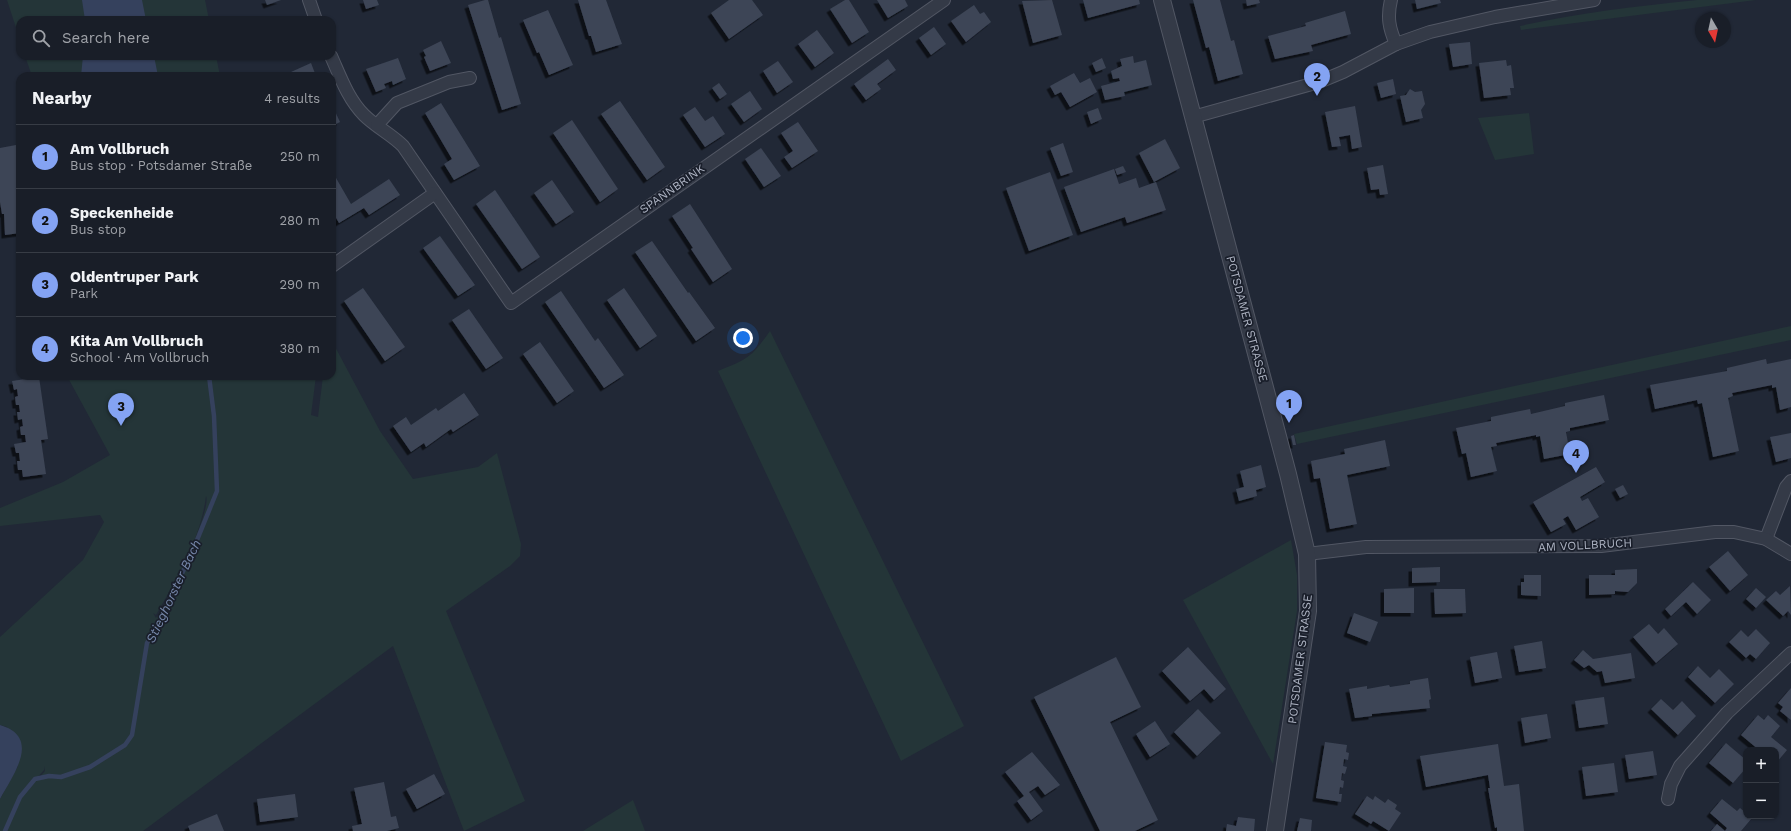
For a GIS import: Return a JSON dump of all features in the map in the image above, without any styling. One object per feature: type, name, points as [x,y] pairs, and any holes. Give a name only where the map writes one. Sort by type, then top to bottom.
[{"type":"street","points":[[309,0],[315,16]]},
{"type":"street","name":"SPANNBRINK","points":[[333,60],[357,106],[377,125],[394,137],[403,146],[511,303],[944,0]]},
{"type":"street","name":"POTSDAMER STRASSE","points":[[1162,0],[1288,474],[1307,554],[1308,611],[1275,831]]},
{"type":"street","points":[[1391,0],[1388,14],[1389,25],[1396,44]]},
{"type":"street","points":[[1193,117],[1319,82],[1343,72],[1396,44],[1430,32],[1462,24],[1594,0]]},
{"type":"street","points":[[377,125],[397,104],[449,82],[470,78]]},
{"type":"street","points":[[336,263],[435,193]]},
{"type":"street","points":[[1766,539],[1786,487],[1791,481]]},
{"type":"street","name":"AM VOLLBRUCH","points":[[1307,554],[1366,547],[1601,546],[1715,532],[1748,534],[1766,539],[1791,554]]},
{"type":"street","points":[[1668,799],[1671,784],[1680,766],[1727,713],[1791,653]]},
{"type":"shaded area","points":[[7,0],[205,0],[208,16],[16,16],[16,28]]},
{"type":"shaded area","points":[[1697,0],[1756,0],[1521,30],[1520,26],[1608,10]]},
{"type":"shaded area","points":[[26,60],[217,60],[219,72],[31,72]]},
{"type":"shaded area","points":[[1529,113],[1534,154],[1495,160],[1478,118]]},
{"type":"shaded area","points":[[1791,326],[1791,340],[1297,444],[1294,434]]},
{"type":"shaded area","points":[[770,331],[964,726],[901,761],[718,371],[748,357]]},
{"type":"shaded area","points":[[336,348],[380,431],[413,479],[478,467],[497,453],[521,544],[520,556],[510,566],[446,611],[525,801],[464,831],[393,646],[143,831],[6,831],[21,798],[45,771],[44,766],[44,770],[20,797],[4,831],[0,831],[0,799],[18,766],[7,727],[0,725],[0,637],[83,560],[104,522],[100,515],[0,526],[0,508],[63,482],[110,455],[69,380],[315,380],[311,415],[318,417],[323,380],[336,380]],"holes":[[[206,496],[206,505],[195,538]],[[191,549],[170,595],[156,618],[153,613],[156,615],[180,573]]]},
{"type":"shaded area","points":[[1291,540],[1297,575],[1297,611],[1273,764],[1183,600]]},
{"type":"shaded area","points":[[633,800],[645,831],[583,831]]},
{"type":"water","points":[[82,0],[142,0],[145,16],[84,16]]},
{"type":"water","points":[[83,60],[155,60],[157,72],[81,72]]},
{"type":"water","points":[[0,725],[13,731],[20,738],[22,747],[21,758],[17,768],[0,799]]},
{"type":"building","points":[[265,0],[281,0],[267,5]]},
{"type":"building","points":[[363,0],[377,0],[379,5],[366,9]]},
{"type":"building","points":[[488,0],[499,38],[501,37],[521,104],[502,110],[468,5]]},
{"type":"building","points":[[578,0],[606,0],[622,44],[596,52],[591,36],[589,36]]},
{"type":"building","points":[[729,0],[752,0],[763,15],[729,39],[711,13]]},
{"type":"building","points":[[845,0],[849,0],[869,32],[852,43],[830,9]]},
{"type":"building","points":[[877,0],[905,0],[908,6],[888,18]]},
{"type":"building","points":[[1052,0],[1062,35],[1033,43],[1022,1]]},
{"type":"building","points":[[1083,0],[1139,0],[1140,4],[1088,18]]},
{"type":"building","points":[[1193,0],[1220,0],[1231,41],[1234,40],[1243,74],[1218,81],[1209,47],[1206,48]]},
{"type":"building","points":[[1246,0],[1259,0],[1260,3],[1247,6]]},
{"type":"building","points":[[1415,0],[1440,0],[1441,3],[1417,9]]},
{"type":"building","points":[[974,5],[980,14],[984,12],[991,22],[966,42],[951,21]]},
{"type":"building","points":[[548,10],[573,65],[549,75],[539,52],[537,53],[523,20]]},
{"type":"building","points":[[1345,11],[1351,34],[1311,45],[1313,51],[1275,59],[1268,36],[1306,26],[1305,23]]},
{"type":"building","points":[[934,27],[946,44],[931,55],[919,38]]},
{"type":"building","points":[[817,30],[834,53],[815,67],[798,44]]},
{"type":"building","points":[[441,41],[451,63],[430,71],[424,57],[426,56],[423,50]]},
{"type":"building","points":[[1470,42],[1472,64],[1453,67],[1449,44]]},
{"type":"building","points":[[1133,56],[1134,63],[1146,60],[1152,85],[1124,92],[1125,96],[1105,100],[1101,86],[1120,81],[1119,78],[1113,79],[1111,71],[1122,66],[1120,59]]},
{"type":"building","points":[[398,58],[406,79],[393,85],[392,81],[384,84],[386,88],[376,92],[366,69]]},
{"type":"building","points":[[1102,58],[1106,68],[1096,72],[1092,63]]},
{"type":"building","points":[[888,59],[896,70],[877,84],[881,89],[866,100],[854,84]]},
{"type":"building","points":[[1506,60],[1507,66],[1511,65],[1514,88],[1510,88],[1511,95],[1484,98],[1479,63]]},
{"type":"building","points":[[778,61],[793,82],[777,93],[763,71]]},
{"type":"building","points":[[311,63],[314,72],[291,72]]},
{"type":"building","points":[[1074,73],[1080,83],[1090,78],[1097,92],[1070,107],[1061,92],[1055,95],[1050,86]]},
{"type":"building","points":[[1393,79],[1396,94],[1381,98],[1377,83]]},
{"type":"building","points":[[719,83],[727,94],[720,99],[712,88]]},
{"type":"building","points":[[1410,89],[1415,92],[1422,91],[1425,104],[1421,110],[1423,118],[1406,122],[1400,96],[1406,95]]},
{"type":"building","points":[[750,91],[762,109],[744,122],[731,104]]},
{"type":"building","points":[[620,101],[665,167],[647,180],[601,114]]},
{"type":"building","points":[[441,103],[480,166],[454,180],[444,164],[452,159],[425,113]]},
{"type":"building","points":[[1355,106],[1362,147],[1352,149],[1350,135],[1339,137],[1341,146],[1332,147],[1325,112]]},
{"type":"building","points":[[695,107],[705,121],[713,116],[725,134],[705,147],[683,115]]},
{"type":"building","points":[[1098,108],[1102,119],[1091,124],[1087,112]]},
{"type":"building","points":[[336,114],[340,122],[336,124]]},
{"type":"building","points":[[572,120],[618,189],[600,202],[553,133]]},
{"type":"building","points":[[798,122],[818,151],[792,168],[784,157],[793,151],[781,133]]},
{"type":"building","points":[[1165,139],[1180,168],[1154,182],[1139,153]]},
{"type":"building","points":[[1063,143],[1073,172],[1061,176],[1050,148]]},
{"type":"building","points":[[16,145],[16,234],[5,235],[4,214],[2,214],[0,202],[0,148]]},
{"type":"building","points":[[761,148],[781,176],[764,187],[745,159]]},
{"type":"building","points":[[1383,165],[1388,194],[1380,195],[1379,189],[1371,190],[1367,168]]},
{"type":"building","points":[[1123,166],[1126,172],[1117,175],[1115,169]]},
{"type":"building","points":[[1114,169],[1119,184],[1136,178],[1139,188],[1156,182],[1166,210],[1127,223],[1125,217],[1081,232],[1064,187]]},
{"type":"building","points":[[1050,172],[1073,235],[1029,251],[1006,188]]},
{"type":"building","points":[[336,178],[351,204],[389,179],[400,195],[369,215],[364,208],[339,223],[336,218]]},
{"type":"building","points":[[552,180],[574,212],[556,224],[534,193]]},
{"type":"building","points":[[495,190],[540,257],[522,269],[476,204]]},
{"type":"building","points":[[690,204],[732,269],[713,282],[691,249],[693,248],[672,216]]},
{"type":"building","points":[[440,236],[475,285],[458,296],[423,248]]},
{"type":"building","points":[[652,241],[688,293],[689,292],[715,328],[696,341],[635,252]]},
{"type":"building","points":[[363,288],[405,347],[385,361],[344,301]]},
{"type":"building","points":[[624,288],[657,336],[640,348],[607,300]]},
{"type":"building","points":[[561,291],[595,341],[598,338],[624,375],[604,388],[545,302]]},
{"type":"building","points":[[469,309],[503,358],[486,369],[452,320]]},
{"type":"building","points":[[540,342],[574,391],[557,403],[523,354]]},
{"type":"building","points":[[1766,359],[1767,364],[1791,359],[1791,407],[1780,410],[1776,387],[1772,388],[1772,385],[1732,393],[1733,396],[1728,398],[1739,451],[1713,457],[1702,403],[1698,404],[1697,400],[1655,409],[1650,385],[1727,371],[1727,368]]},
{"type":"building","points":[[39,380],[48,439],[41,440],[46,474],[23,477],[22,470],[18,470],[17,461],[20,461],[19,453],[16,453],[14,444],[26,442],[25,435],[21,435],[20,427],[23,426],[22,419],[18,420],[17,412],[20,412],[19,405],[16,405],[15,397],[18,396],[17,389],[14,390],[12,381]]},
{"type":"building","points":[[464,393],[479,415],[453,432],[451,429],[426,447],[424,443],[411,452],[393,426],[406,417],[411,425],[436,408],[438,411]]},
{"type":"building","points":[[1604,395],[1609,420],[1570,428],[1570,431],[1566,432],[1570,454],[1544,459],[1540,436],[1536,437],[1536,435],[1496,443],[1497,446],[1491,447],[1497,471],[1471,477],[1466,453],[1462,454],[1456,428],[1491,421],[1491,417],[1530,409],[1531,414],[1565,406],[1565,403]]},
{"type":"building","points":[[1791,433],[1791,458],[1776,462],[1770,437]]},
{"type":"building","points":[[1294,435],[1296,445],[1293,445],[1291,436]]},
{"type":"building","points":[[1385,440],[1390,466],[1347,475],[1357,524],[1330,529],[1320,478],[1314,479],[1311,461],[1345,454],[1344,449]]},
{"type":"building","points":[[1261,465],[1266,487],[1256,490],[1257,496],[1239,501],[1236,489],[1244,487],[1240,471]]},
{"type":"building","points":[[1596,467],[1605,482],[1580,497],[1582,501],[1588,498],[1599,517],[1576,530],[1568,516],[1563,519],[1566,524],[1551,532],[1533,502]]},
{"type":"building","points":[[1623,485],[1628,494],[1620,498],[1615,489]]},
{"type":"building","points":[[1728,551],[1748,575],[1730,591],[1709,567]]},
{"type":"building","points":[[1440,567],[1440,582],[1412,583],[1412,568]]},
{"type":"building","points":[[1637,569],[1637,583],[1628,592],[1615,591],[1615,594],[1589,595],[1589,575],[1615,575],[1615,570]]},
{"type":"building","points":[[1524,575],[1541,575],[1541,596],[1521,595],[1521,582],[1524,582]]},
{"type":"building","points":[[1693,582],[1711,600],[1697,614],[1686,602],[1671,616],[1665,609]]},
{"type":"building","points":[[1790,586],[1791,615],[1788,611],[1783,616],[1766,600],[1776,591],[1780,595]]},
{"type":"building","points":[[1414,588],[1414,613],[1384,613],[1384,589]]},
{"type":"building","points":[[1756,588],[1766,597],[1756,608],[1746,599]]},
{"type":"building","points":[[1434,589],[1465,589],[1466,613],[1435,614]]},
{"type":"building","points":[[1354,613],[1378,622],[1370,642],[1347,633]]},
{"type":"building","points":[[1649,624],[1658,634],[1664,628],[1678,644],[1656,663],[1633,637]]},
{"type":"building","points":[[1756,629],[1770,643],[1756,659],[1750,654],[1746,658],[1729,642],[1741,630],[1748,637]]},
{"type":"building","points":[[1542,641],[1546,668],[1519,672],[1514,646]]},
{"type":"building","points":[[1188,647],[1226,689],[1214,700],[1204,689],[1190,701],[1162,671]]},
{"type":"building","points":[[1583,650],[1593,659],[1631,653],[1635,678],[1605,683],[1602,671],[1597,672],[1589,665],[1584,668],[1574,660]]},
{"type":"building","points":[[1497,652],[1502,678],[1475,683],[1470,657]]},
{"type":"building","points":[[1116,657],[1141,707],[1110,722],[1158,820],[1135,831],[1100,831],[1034,697]]},
{"type":"building","points":[[1698,666],[1710,678],[1719,669],[1734,684],[1715,703],[1688,677]]},
{"type":"building","points":[[1428,678],[1431,699],[1429,700],[1430,708],[1372,714],[1372,716],[1355,718],[1349,689],[1367,686],[1367,689],[1389,685],[1390,687],[1410,684],[1410,681]]},
{"type":"building","points":[[1791,688],[1791,720],[1780,711],[1783,707],[1778,703]]},
{"type":"building","points":[[1604,697],[1608,724],[1579,728],[1575,701]]},
{"type":"building","points":[[1661,699],[1673,710],[1682,701],[1696,716],[1678,735],[1651,709]]},
{"type":"building","points":[[1198,709],[1221,733],[1197,756],[1174,732]]},
{"type":"building","points":[[1547,714],[1551,738],[1525,743],[1521,718]]},
{"type":"building","points":[[1758,715],[1764,720],[1768,715],[1780,726],[1771,737],[1787,750],[1779,759],[1779,747],[1755,747],[1741,735]]},
{"type":"building","points":[[1155,721],[1170,744],[1150,757],[1136,734]]},
{"type":"building","points":[[1325,742],[1347,745],[1346,752],[1349,753],[1348,760],[1344,759],[1343,766],[1347,767],[1345,774],[1342,773],[1341,780],[1344,781],[1343,788],[1340,787],[1339,794],[1342,794],[1341,802],[1316,798]]},
{"type":"building","points":[[1726,743],[1743,757],[1743,771],[1733,783],[1709,763]]},
{"type":"building","points":[[1498,744],[1504,786],[1519,784],[1524,831],[1497,831],[1497,827],[1495,828],[1488,788],[1490,788],[1488,775],[1426,787],[1420,756]]},
{"type":"building","points":[[1653,751],[1657,775],[1629,779],[1625,755]]},
{"type":"building","points":[[1032,752],[1060,785],[1045,795],[1038,786],[1029,792],[1043,811],[1031,820],[1017,801],[1024,796],[1005,772]]},
{"type":"building","points":[[1614,763],[1618,792],[1586,796],[1582,767]]},
{"type":"building","points":[[434,774],[445,794],[417,809],[406,789]]},
{"type":"building","points":[[384,782],[391,817],[396,816],[399,828],[387,831],[353,831],[352,826],[362,824],[354,788]]},
{"type":"building","points":[[295,794],[298,817],[260,822],[257,799]]},
{"type":"building","points":[[1367,796],[1373,800],[1375,796],[1385,803],[1388,799],[1397,805],[1395,809],[1401,813],[1389,831],[1373,821],[1371,824],[1355,814]]},
{"type":"building","points":[[1722,799],[1737,811],[1740,808],[1743,810],[1743,819],[1751,819],[1741,831],[1725,831],[1727,828],[1710,813]]},
{"type":"building","points":[[217,814],[224,831],[190,831],[188,826]]},
{"type":"building","points":[[1238,817],[1255,819],[1254,831],[1226,831],[1227,824],[1236,826]]},
{"type":"building","points":[[1300,818],[1312,820],[1311,831],[1297,831]]},
{"type":"building","points":[[1717,824],[1725,831],[1711,831]]},
{"type":"waterway","name":"Stieghorster Bach","points":[[5,831],[20,797],[35,779],[49,776],[61,777],[90,767],[125,745],[132,735],[147,643],[162,616],[193,550],[217,491],[214,416],[210,380]]},
{"type":"place","name":"Speckenheide","points":[[1317,96]]},
{"type":"place","name":"Am Vollbruch","points":[[1289,423]]},
{"type":"place","name":"Oldentruper Park","points":[[121,426]]},
{"type":"place","name":"Kita Am Vollbruch","points":[[1576,473]]}]
